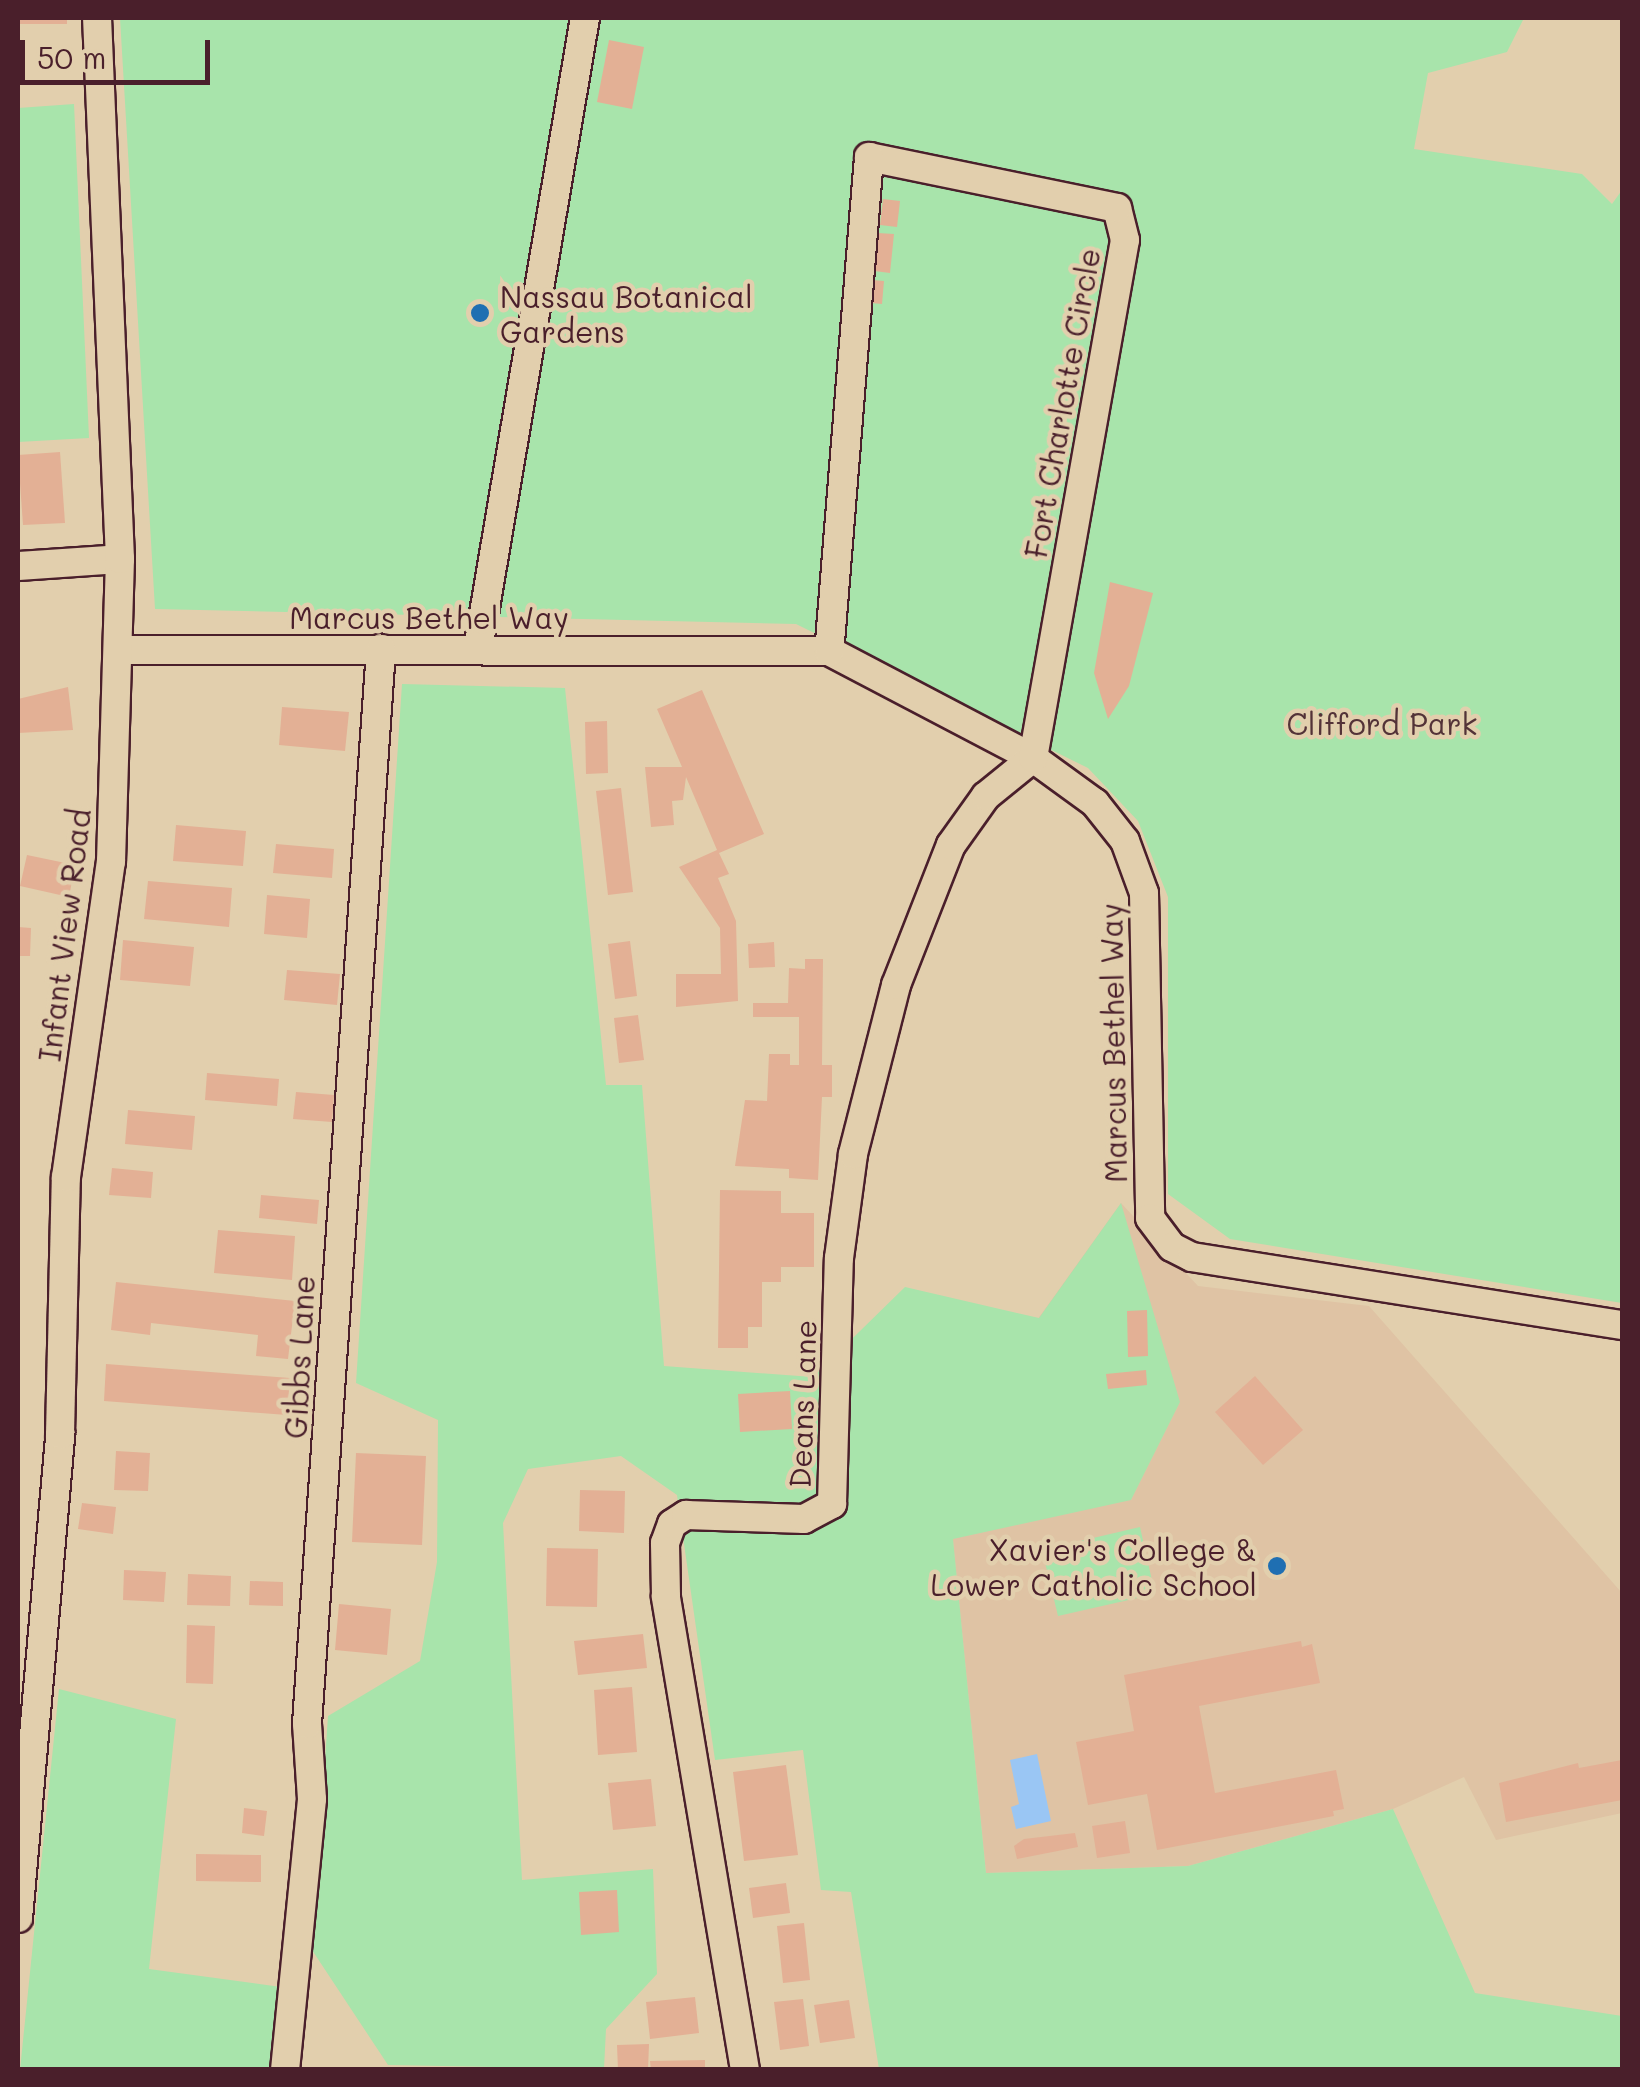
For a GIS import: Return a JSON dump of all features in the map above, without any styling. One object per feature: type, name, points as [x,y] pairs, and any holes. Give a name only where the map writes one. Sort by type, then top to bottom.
[{"type":"street","name":"Infant View Road","points":[[18,1918],[60,1434],[66,1176],[112,862],[120,559],[97,18]]},
{"type":"street","points":[[478,649],[585,18]]},
{"type":"street","name":"Fort Charlotte Circle","points":[[829,651],[869,158],[1117,208],[1126,240],[1033,758]]},
{"type":"street","points":[[18,566],[120,559]]},
{"type":"street","name":"Gibbs Lane","points":[[285,2070],[312,1799],[307,1724],[355,954],[382,648]]},
{"type":"street","name":"Marcus Bethel Way","points":[[119,650],[829,651],[1033,758],[1096,804],[1125,840],[1144,893],[1150,1218],[1172,1246],[1192,1257],[1622,1326]]},
{"type":"street","name":"Deans Lane","points":[[744,2070],[666,1596],[665,1543],[672,1524],[686,1515],[804,1519],[832,1504],[839,1258],[853,1154],[896,985],[951,844],[986,796],[1033,758]]},
{"type":"shaded area","name":"Xavier's College & Lower Catholic School","points":[[1121,1203],[1198,1286],[1369,1306],[1622,1593],[1622,1813],[1496,1840],[1464,1777],[1393,1809],[1188,1866],[986,1873],[944,1450]]},
{"type":"green space","name":"Clifford Park","points":[[120,18],[1524,18],[1507,52],[1428,73],[1414,149],[1582,174],[1612,204],[1622,190],[1622,1303],[1230,1239],[1168,1194],[1168,897],[1138,821],[1088,768],[796,624],[155,609]]},
{"type":"green space","points":[[74,104],[89,438],[18,442],[18,108]]},
{"type":"green space","points":[[402,684],[565,688],[606,1085],[642,1085],[664,1366],[813,1377],[905,1287],[1039,1318],[1121,1203],[1180,1402],[1131,1500],[953,1539],[986,1873],[1188,1866],[1393,1809],[1475,1993],[1622,2016],[1622,2069],[879,2069],[851,1892],[821,1890],[803,1750],[715,1760],[677,1495],[621,1456],[528,1469],[503,1523],[522,1880],[653,1869],[657,1974],[606,2029],[604,2069],[388,2065],[312,1950],[328,1716],[420,1661],[437,1562],[438,1420],[356,1383]]},
{"type":"green space","points":[[1140,1527],[1155,1594],[1058,1616],[1042,1550]]},
{"type":"green space","points":[[59,1689],[176,1719],[149,1969],[281,1987],[271,2069],[20,2070]]},
{"type":"water","points":[[1037,1754],[1051,1821],[1016,1829],[1011,1807],[1019,1804],[1010,1760]]},
{"type":"building","points":[[18,18],[67,18],[67,24],[18,24]]},
{"type":"building","points":[[609,40],[644,47],[632,109],[597,102]]},
{"type":"building","points":[[883,199],[900,201],[897,227],[880,225]]},
{"type":"building","points":[[878,233],[894,234],[890,273],[874,271]]},
{"type":"building","points":[[872,280],[884,281],[882,304],[871,303]]},
{"type":"building","points":[[60,452],[65,523],[23,525],[18,455]]},
{"type":"building","points":[[1110,582],[1153,593],[1129,686],[1108,719],[1094,673]]},
{"type":"building","points":[[68,687],[73,730],[18,733],[18,699]]},
{"type":"building","points":[[702,690],[764,834],[719,853],[729,874],[718,878],[736,921],[738,1001],[676,1007],[676,974],[721,974],[720,928],[679,867],[717,850],[686,777],[683,800],[672,801],[674,825],[651,827],[645,767],[682,767],[657,709]]},
{"type":"building","points":[[282,707],[349,712],[345,751],[279,745]]},
{"type":"building","points":[[607,721],[608,773],[586,774],[585,722]]},
{"type":"building","points":[[621,788],[633,892],[608,895],[596,791]]},
{"type":"building","points":[[176,825],[246,831],[243,866],[173,861]]},
{"type":"building","points":[[276,844],[334,849],[332,878],[273,873]]},
{"type":"building","points":[[27,855],[75,865],[69,897],[20,886]]},
{"type":"building","points":[[148,881],[232,888],[229,927],[144,919]]},
{"type":"building","points":[[267,895],[310,899],[307,938],[264,934]]},
{"type":"building","points":[[18,927],[31,928],[30,956],[18,956]]},
{"type":"building","points":[[123,940],[194,947],[190,986],[120,980]]},
{"type":"building","points":[[630,941],[637,996],[615,999],[608,944]]},
{"type":"building","points":[[774,942],[775,967],[749,968],[748,944]]},
{"type":"building","points":[[805,959],[823,959],[822,1065],[832,1065],[832,1097],[822,1097],[818,1180],[789,1178],[789,1169],[735,1166],[745,1100],[767,1101],[769,1054],[790,1054],[790,1065],[799,1065],[799,1017],[753,1017],[753,1003],[788,1003],[789,968],[805,969]]},
{"type":"building","points":[[287,970],[340,974],[337,1005],[284,1000]]},
{"type":"building","points":[[638,1015],[644,1060],[619,1063],[614,1018]]},
{"type":"building","points":[[207,1073],[279,1079],[277,1106],[205,1100]]},
{"type":"building","points":[[296,1092],[334,1095],[332,1122],[293,1119]]},
{"type":"building","points":[[128,1110],[195,1116],[192,1150],[125,1144]]},
{"type":"building","points":[[112,1168],[153,1172],[151,1198],[109,1195]]},
{"type":"building","points":[[720,1190],[781,1191],[781,1213],[814,1213],[814,1267],[781,1267],[781,1282],[762,1282],[762,1327],[748,1327],[748,1348],[718,1348]]},
{"type":"building","points":[[261,1195],[319,1200],[317,1224],[259,1218]]},
{"type":"building","points":[[218,1230],[295,1236],[292,1280],[214,1273]]},
{"type":"building","points":[[116,1282],[295,1301],[288,1359],[256,1356],[258,1335],[151,1323],[150,1335],[111,1330]]},
{"type":"building","points":[[1147,1310],[1148,1356],[1128,1357],[1127,1311]]},
{"type":"building","points":[[106,1364],[290,1378],[287,1415],[104,1401]]},
{"type":"building","points":[[1146,1370],[1147,1385],[1108,1389],[1106,1374]]},
{"type":"building","points":[[1255,1376],[1303,1430],[1263,1465],[1215,1412]]},
{"type":"building","points":[[790,1391],[792,1429],[740,1432],[738,1394]]},
{"type":"building","points":[[116,1451],[150,1453],[148,1491],[114,1490]]},
{"type":"building","points":[[356,1453],[426,1456],[422,1545],[352,1542]]},
{"type":"building","points":[[580,1490],[625,1491],[624,1533],[579,1531]]},
{"type":"building","points":[[82,1503],[116,1507],[113,1534],[78,1529]]},
{"type":"building","points":[[547,1548],[598,1549],[597,1607],[546,1606]]},
{"type":"building","points":[[124,1570],[166,1572],[164,1602],[123,1600]]},
{"type":"building","points":[[188,1574],[231,1576],[230,1606],[187,1605]]},
{"type":"building","points":[[250,1581],[283,1582],[283,1606],[249,1605]]},
{"type":"building","points":[[339,1604],[391,1609],[387,1655],[335,1650]]},
{"type":"building","points":[[187,1625],[215,1626],[213,1684],[186,1683]]},
{"type":"building","points":[[643,1634],[647,1668],[578,1675],[574,1641]]},
{"type":"building","points":[[1301,1641],[1302,1647],[1312,1644],[1320,1683],[1199,1706],[1215,1793],[1336,1770],[1344,1809],[1333,1811],[1334,1816],[1157,1850],[1147,1794],[1088,1805],[1076,1742],[1134,1731],[1124,1675]]},
{"type":"building","points":[[632,1687],[637,1752],[598,1755],[594,1690]]},
{"type":"building","points":[[1622,1760],[1622,1800],[1506,1822],[1499,1783],[1578,1763],[1579,1768]]},
{"type":"building","points":[[786,1765],[798,1855],[744,1861],[733,1772]]},
{"type":"building","points":[[651,1779],[656,1826],[613,1830],[608,1783]]},
{"type":"building","points":[[244,1808],[267,1811],[264,1836],[242,1833]]},
{"type":"building","points":[[1125,1821],[1130,1853],[1097,1858],[1092,1826]]},
{"type":"building","points":[[1075,1833],[1078,1847],[1017,1859],[1014,1846],[1024,1839]]},
{"type":"building","points":[[196,1854],[261,1855],[261,1882],[196,1881]]},
{"type":"building","points":[[786,1883],[790,1913],[753,1918],[749,1888]]},
{"type":"building","points":[[617,1890],[619,1932],[581,1935],[579,1892]]},
{"type":"building","points":[[804,1923],[810,1980],[783,1983],[777,1926]]},
{"type":"building","points":[[695,1997],[699,2033],[650,2039],[646,2002]]},
{"type":"building","points":[[803,1999],[809,2046],[780,2050],[774,2002]]},
{"type":"building","points":[[849,2000],[855,2038],[820,2043],[814,2005]]},
{"type":"building","points":[[649,2044],[648,2070],[618,2070],[617,2045]]},
{"type":"building","points":[[705,2060],[705,2070],[651,2070],[650,2061]]},
{"type":"place","name":"Nassau Botanical Gardens","points":[[480,313]]},
{"type":"place","name":"Xavier's College & Lower Catholic School","points":[[1277,1566]]}]
